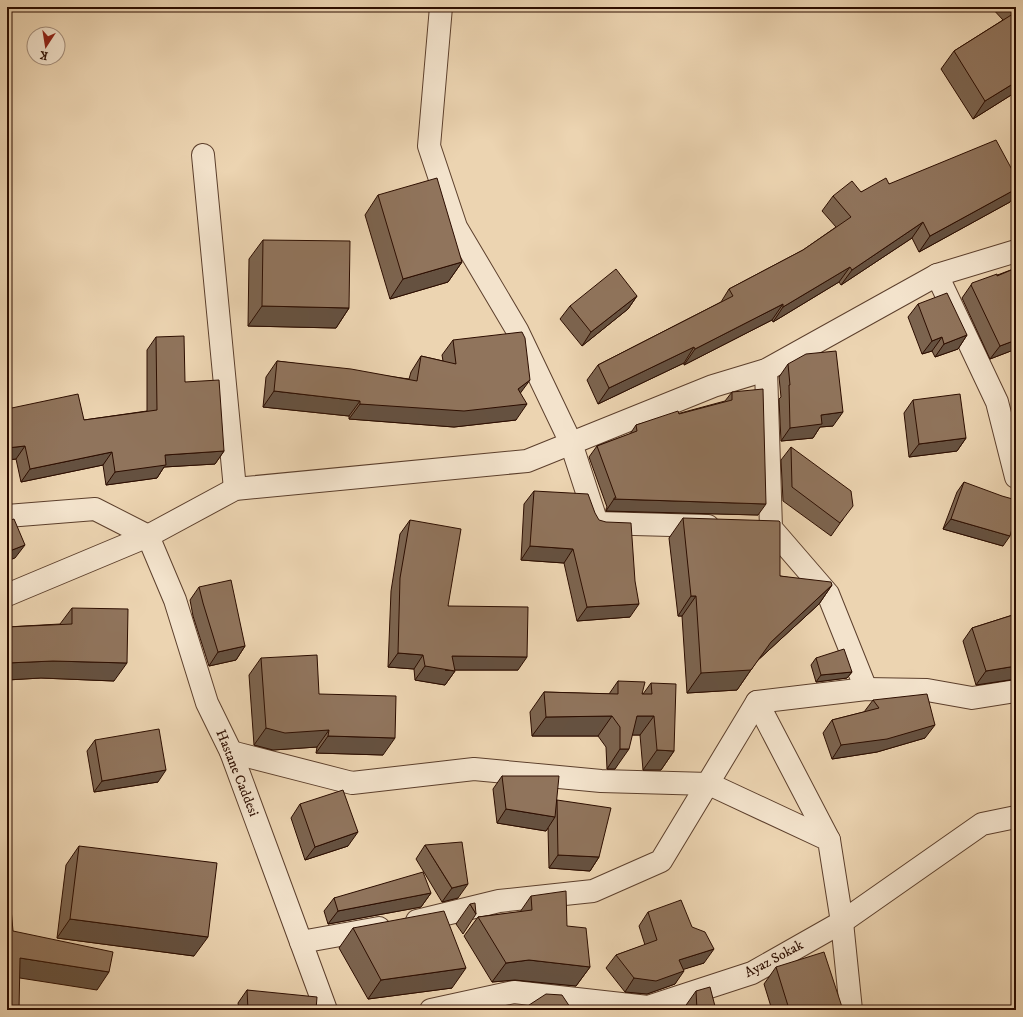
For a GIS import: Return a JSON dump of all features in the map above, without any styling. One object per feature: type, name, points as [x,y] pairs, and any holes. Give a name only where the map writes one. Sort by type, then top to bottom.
[{"type":"street","points":[[442,7],[429,146],[456,227],[517,330],[571,443],[597,523],[731,527]]},
{"type":"street","points":[[203,155],[235,489]]},
{"type":"street","points":[[7,595],[148,536],[235,489],[527,461],[713,386],[766,370],[936,275],[1016,250]]},
{"type":"street","points":[[936,275],[997,402],[1016,477]]},
{"type":"street","points":[[766,370],[763,528],[828,594],[866,689]]},
{"type":"street","points":[[7,516],[95,509],[148,536]]},
{"type":"street","name":"Hastane Caddesi","points":[[148,536],[175,600],[207,704],[231,752],[326,1010]]},
{"type":"street","points":[[757,702],[866,689],[927,690],[972,698],[1016,691]]},
{"type":"street","points":[[301,942],[411,922],[499,901],[593,891],[661,861],[709,784],[757,702]]},
{"type":"street","points":[[757,702],[829,840],[842,922],[851,1010]]},
{"type":"street","points":[[231,752],[352,783],[474,769],[601,781],[709,784],[829,840]]},
{"type":"street","name":"Ayaz Sokak","points":[[431,1010],[514,992],[648,1008],[752,973],[842,922],[982,824],[1016,817]]},
{"type":"building","points":[[1016,12],[1016,82],[985,101],[954,51]]},
{"type":"building","points":[[996,140],[1016,177],[1016,189],[930,236],[923,222],[852,270],[850,267],[783,307],[783,304],[695,349],[694,347],[609,388],[598,365],[733,296],[729,289],[803,250],[851,217],[833,196],[852,181],[861,192],[886,178],[889,184]]},
{"type":"building","points":[[437,178],[462,262],[403,279],[378,195]]},
{"type":"building","points":[[263,240],[350,241],[349,308],[262,306]]},
{"type":"building","points":[[1016,268],[1016,340],[1000,346],[971,285],[972,283],[997,274],[997,276]]},
{"type":"building","points":[[616,269],[637,296],[591,332],[570,306]]},
{"type":"building","points":[[947,293],[967,335],[944,344],[942,337],[932,341],[918,304]]},
{"type":"building","points":[[522,332],[525,338],[530,380],[518,389],[527,404],[464,411],[360,404],[360,401],[274,391],[277,361],[351,369],[417,381],[421,356],[456,364],[453,340]]},
{"type":"building","points":[[184,336],[185,382],[219,380],[224,451],[165,455],[166,465],[115,472],[112,452],[30,469],[25,446],[7,448],[7,409],[78,394],[84,420],[157,410],[156,337]]},
{"type":"building","points":[[836,351],[843,412],[821,415],[822,424],[790,428],[790,385],[788,364],[806,354]]},
{"type":"building","points":[[763,389],[766,504],[614,499],[616,498],[597,446],[637,431],[636,425],[678,411],[679,414],[732,400],[732,392]]},
{"type":"building","points":[[960,394],[966,438],[919,444],[913,400]]},
{"type":"building","points":[[791,447],[851,491],[853,506],[840,523],[792,487]]},
{"type":"building","points":[[964,482],[1016,500],[1016,514],[1010,536],[951,519]]},
{"type":"building","points":[[534,491],[588,494],[599,520],[606,522],[631,523],[635,581],[639,604],[587,607],[573,549],[530,546]]},
{"type":"building","points":[[683,518],[779,521],[780,576],[831,582],[832,585],[771,642],[751,670],[701,673],[696,596],[691,596]]},
{"type":"building","points":[[14,519],[25,545],[7,552],[7,521]]},
{"type":"building","points":[[410,520],[461,529],[448,606],[528,607],[527,657],[452,656],[455,671],[425,666],[423,655],[398,653],[400,578]]},
{"type":"building","points":[[231,580],[245,646],[218,652],[199,587]]},
{"type":"building","points":[[72,608],[128,609],[127,663],[53,661],[7,663],[7,627],[72,624]]},
{"type":"building","points":[[1016,614],[1016,666],[986,671],[972,628]]},
{"type":"building","points":[[844,649],[852,672],[821,675],[816,658]]},
{"type":"building","points":[[317,655],[319,694],[396,696],[395,738],[328,736],[329,730],[285,733],[266,728],[261,658]]},
{"type":"building","points":[[618,681],[645,682],[642,694],[652,694],[651,683],[676,684],[674,751],[657,750],[654,716],[637,716],[629,749],[620,749],[620,727],[612,716],[546,717],[544,692],[618,694]]},
{"type":"building","points":[[927,694],[935,725],[887,739],[841,745],[832,720],[879,708],[873,700]]},
{"type":"building","points":[[159,729],[166,770],[102,781],[95,740]]},
{"type":"building","points":[[502,776],[559,776],[555,817],[506,809]]},
{"type":"building","points":[[343,790],[358,832],[315,847],[300,804]]},
{"type":"building","points":[[557,800],[611,808],[599,857],[558,855]]},
{"type":"building","points":[[462,842],[468,884],[452,888],[425,845]]},
{"type":"building","points":[[79,846],[217,863],[208,937],[70,919]]},
{"type":"building","points":[[423,872],[431,893],[338,911],[334,898]]},
{"type":"building","points":[[9,886],[13,931],[113,952],[109,972],[20,958],[19,1010],[7,1010],[7,887]]},
{"type":"building","points":[[566,891],[567,926],[586,928],[590,967],[529,960],[506,963],[478,917],[532,910],[531,896]]},
{"type":"building","points":[[681,900],[692,927],[705,932],[714,949],[679,960],[684,971],[656,981],[634,978],[616,955],[657,940],[648,912]]},
{"type":"building","points":[[475,903],[476,914],[470,904]]},
{"type":"building","points":[[444,911],[466,968],[381,980],[353,928]]},
{"type":"building","points":[[824,952],[843,1010],[786,1010],[789,1009],[776,967]]},
{"type":"building","points":[[710,987],[716,1010],[697,1010],[696,991]]},
{"type":"building","points":[[247,990],[317,997],[316,1010],[248,1010]]},
{"type":"building","points":[[546,994],[562,995],[572,1010],[527,1010],[526,1007]]}]
